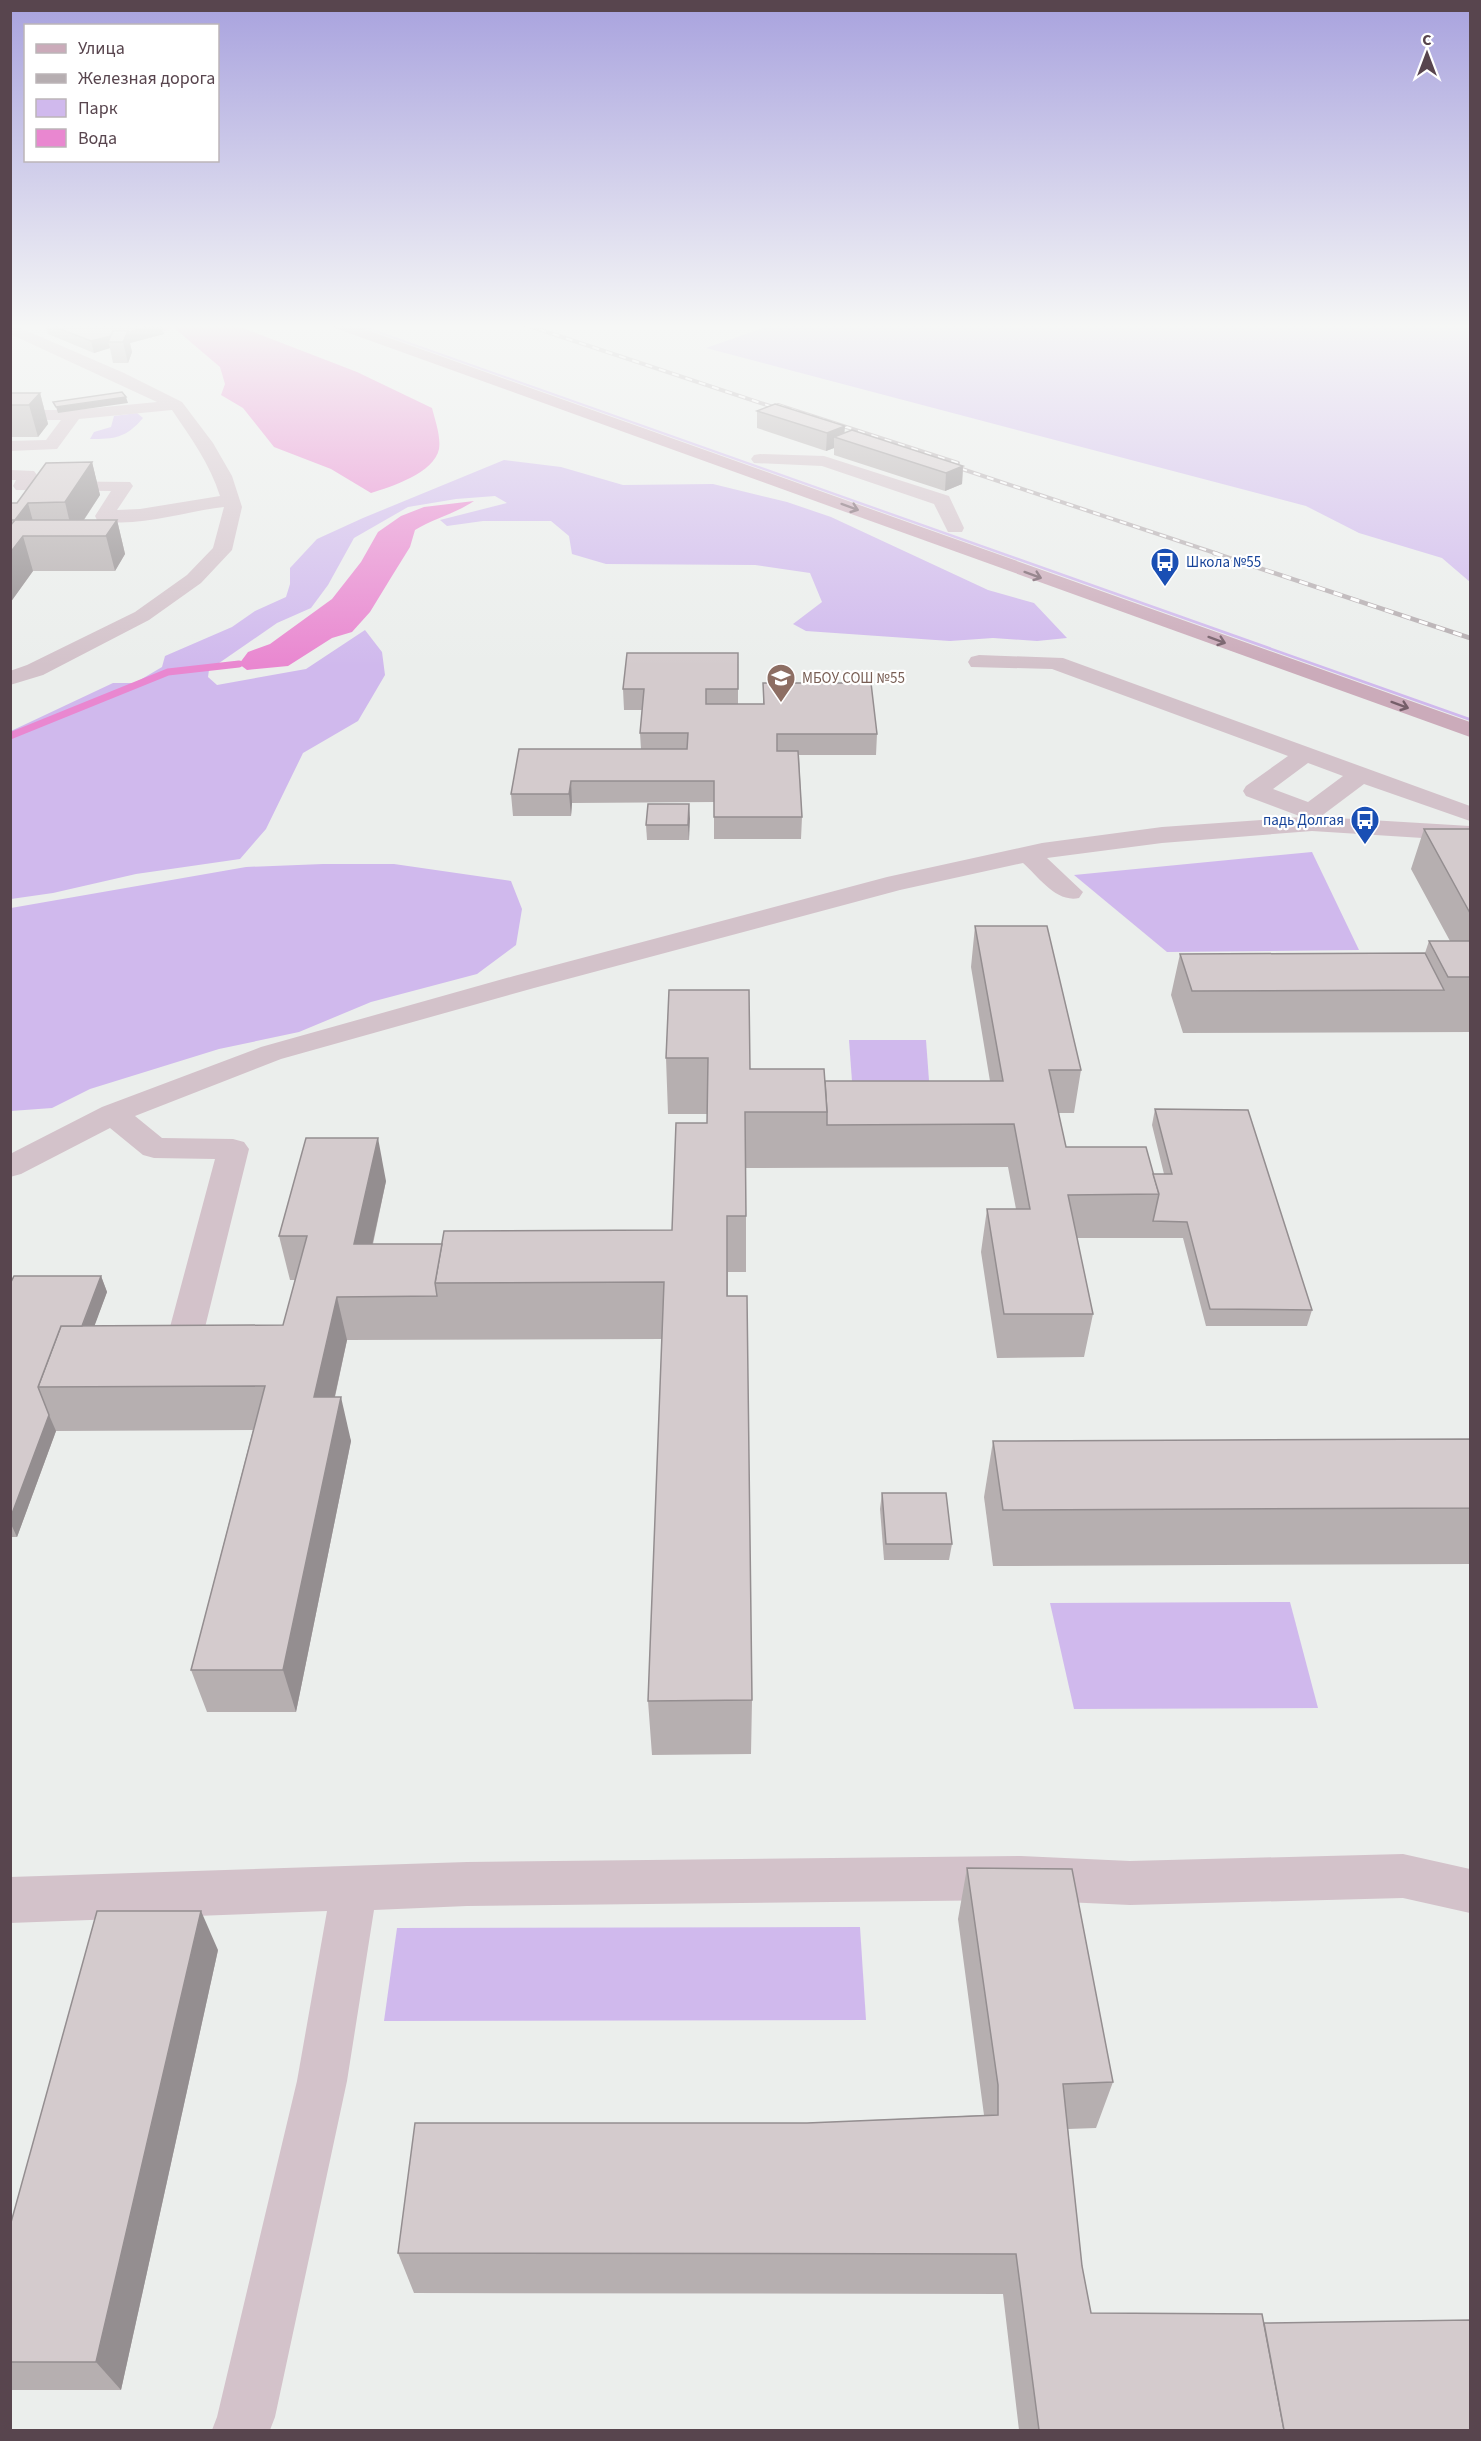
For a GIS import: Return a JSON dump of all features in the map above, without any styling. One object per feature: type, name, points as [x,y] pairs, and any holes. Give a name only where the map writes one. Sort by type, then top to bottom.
[{"type":"main road","points":[[658,439],[1470,730]]},
{"type":"main road","points":[[702,439],[1336,662]]},
{"type":"street","points":[[10,446],[51,445],[56,439]]},
{"type":"street","points":[[10,679],[35,670],[142,616],[194,579],[222,550],[233,507],[223,476],[200,439]]},
{"type":"street","points":[[10,475],[28,475],[21,486],[124,486],[104,516],[140,515],[231,500]]},
{"type":"street","points":[[34,503],[46,486]]},
{"type":"street","points":[[979,662],[1055,663],[1470,814]]},
{"type":"street","points":[[1202,739],[1224,725]]},
{"type":"street","points":[[1305,754],[1256,791],[1311,812],[1361,774]]},
{"type":"street","points":[[10,1167],[113,1114],[271,1053],[524,981],[896,883],[1028,854],[1162,835],[1312,824],[1470,834]]},
{"type":"street","points":[[1028,854],[1070,892]]},
{"type":"street","points":[[113,1114],[154,1148],[233,1149],[177,1368]]},
{"type":"street","points":[[10,1900],[468,1884],[1010,1878],[1130,1883],[1403,1876],[1470,1891]]},
{"type":"street","points":[[241,2430],[246,2418],[322,2081],[354,1888]]},
{"type":"green space","points":[[676,439],[682,439],[1470,718],[1470,721]]},
{"type":"green space","points":[[1051,439],[1470,439],[1470,582],[1442,558],[1359,533],[1306,506]]},
{"type":"green space","points":[[504,460],[561,467],[623,485],[713,484],[787,502],[831,517],[988,590],[1034,603],[1067,638],[1037,641],[993,638],[950,641],[806,631],[793,624],[822,602],[810,573],[755,565],[606,564],[572,554],[569,536],[551,521],[483,521],[447,526],[440,520],[507,503],[495,496],[456,499],[408,507],[354,538],[328,585],[311,608],[277,623],[209,670],[208,677],[217,685],[306,669],[365,630],[382,652],[385,675],[358,721],[303,753],[266,829],[240,859],[136,874],[53,893],[11,899],[11,731],[113,683],[135,683],[162,667],[165,656],[232,627],[255,611],[286,597],[290,584],[290,568],[317,539]]},
{"type":"green space","points":[[1312,852],[1359,950],[1167,952],[1074,875]]},
{"type":"green space","points":[[394,864],[511,881],[522,909],[516,945],[477,974],[371,1002],[299,1032],[219,1049],[90,1089],[52,1108],[11,1111],[11,908],[246,867]]},
{"type":"green space","points":[[849,1040],[926,1040],[930,1094],[853,1095]]},
{"type":"green space","points":[[1290,1602],[1318,1708],[1074,1709],[1050,1603]]},
{"type":"green space","points":[[860,1927],[866,2020],[384,2021],[397,1928]]},
{"type":"water","points":[[268,439],[439,439],[439,449],[435,458],[421,472],[371,493],[331,469],[274,447]]},
{"type":"water","points":[[474,501],[415,530],[410,547],[370,612],[352,632],[332,638],[288,666],[247,670],[239,664],[248,652],[270,644],[332,599],[361,562],[378,532],[401,516],[424,507]]},
{"type":"building","points":[[840,439],[879,439],[963,466],[946,473]]},
{"type":"building","points":[[92,462],[65,502],[28,503],[15,520],[10,520],[10,503],[17,503],[46,463]]},
{"type":"building","points":[[15,520],[117,520],[106,536],[23,536],[10,553],[10,526]]},
{"type":"building","points":[[627,653],[738,653],[738,689],[706,689],[706,704],[764,704],[763,683],[871,683],[877,734],[777,734],[777,751],[798,751],[802,817],[714,817],[714,781],[571,781],[569,794],[511,794],[519,749],[687,749],[688,733],[640,733],[644,689],[623,689]]},
{"type":"building","points":[[648,804],[689,804],[688,825],[646,825]]},
{"type":"building","points":[[1424,829],[1470,829],[1470,913]]},
{"type":"building","points":[[975,926],[1047,926],[1081,1070],[1049,1070],[1066,1147],[1146,1147],[1159,1194],[1068,1195],[1093,1314],[1004,1314],[987,1209],[1030,1209],[1014,1124],[827,1125],[825,1081],[1003,1081]]},
{"type":"building","points":[[1429,941],[1470,941],[1470,977],[1448,977]]},
{"type":"building","points":[[1425,953],[1444,990],[1192,991],[1180,954]]},
{"type":"building","points":[[669,990],[749,990],[750,1069],[824,1069],[827,1112],[745,1112],[746,1216],[727,1216],[727,1296],[747,1296],[752,1700],[648,1701],[664,1282],[435,1283],[444,1231],[672,1230],[676,1123],[707,1123],[708,1058],[666,1058]]},
{"type":"building","points":[[1155,1109],[1248,1110],[1312,1310],[1210,1309],[1187,1222],[1153,1221],[1159,1194],[1153,1174],[1172,1174]]},
{"type":"building","points":[[306,1138],[378,1138],[354,1244],[442,1244],[435,1283],[437,1296],[337,1297],[314,1397],[341,1397],[283,1670],[191,1670],[265,1386],[38,1387],[61,1326],[283,1325],[307,1236],[279,1236]]},
{"type":"building","points":[[14,1276],[101,1276],[82,1326],[61,1326],[38,1387],[49,1415],[10,1519],[10,1284]]},
{"type":"building","points":[[1470,1439],[1470,1508],[1003,1510],[993,1441]]},
{"type":"building","points":[[882,1493],[946,1493],[952,1544],[886,1544]]},
{"type":"building","points":[[967,1868],[1072,1869],[1113,2082],[1063,2084],[1082,2266],[1091,2313],[1262,2314],[1284,2430],[1039,2430],[1016,2254],[398,2253],[415,2123],[807,2123],[998,2115],[998,2085]]},
{"type":"building","points":[[97,1911],[201,1911],[96,2362],[10,2362],[10,2226]]},
{"type":"building","points":[[1470,2320],[1470,2430],[1284,2430],[1264,2323]]},
{"type":"waterway","points":[[10,736],[168,672],[239,664]]},
{"type":"railway","points":[[883,439],[958,463]]},
{"type":"railway","points":[[947,464],[1218,554]]},
{"type":"railway","points":[[1214,553],[1470,638]]},
{"type":"place","name":"Школа №55","points":[[1165,588]]},
{"type":"place","name":"МБОУ СОШ №55","points":[[781,704]]},
{"type":"place","name":"падь Долгая","points":[[1365,846]]}]
